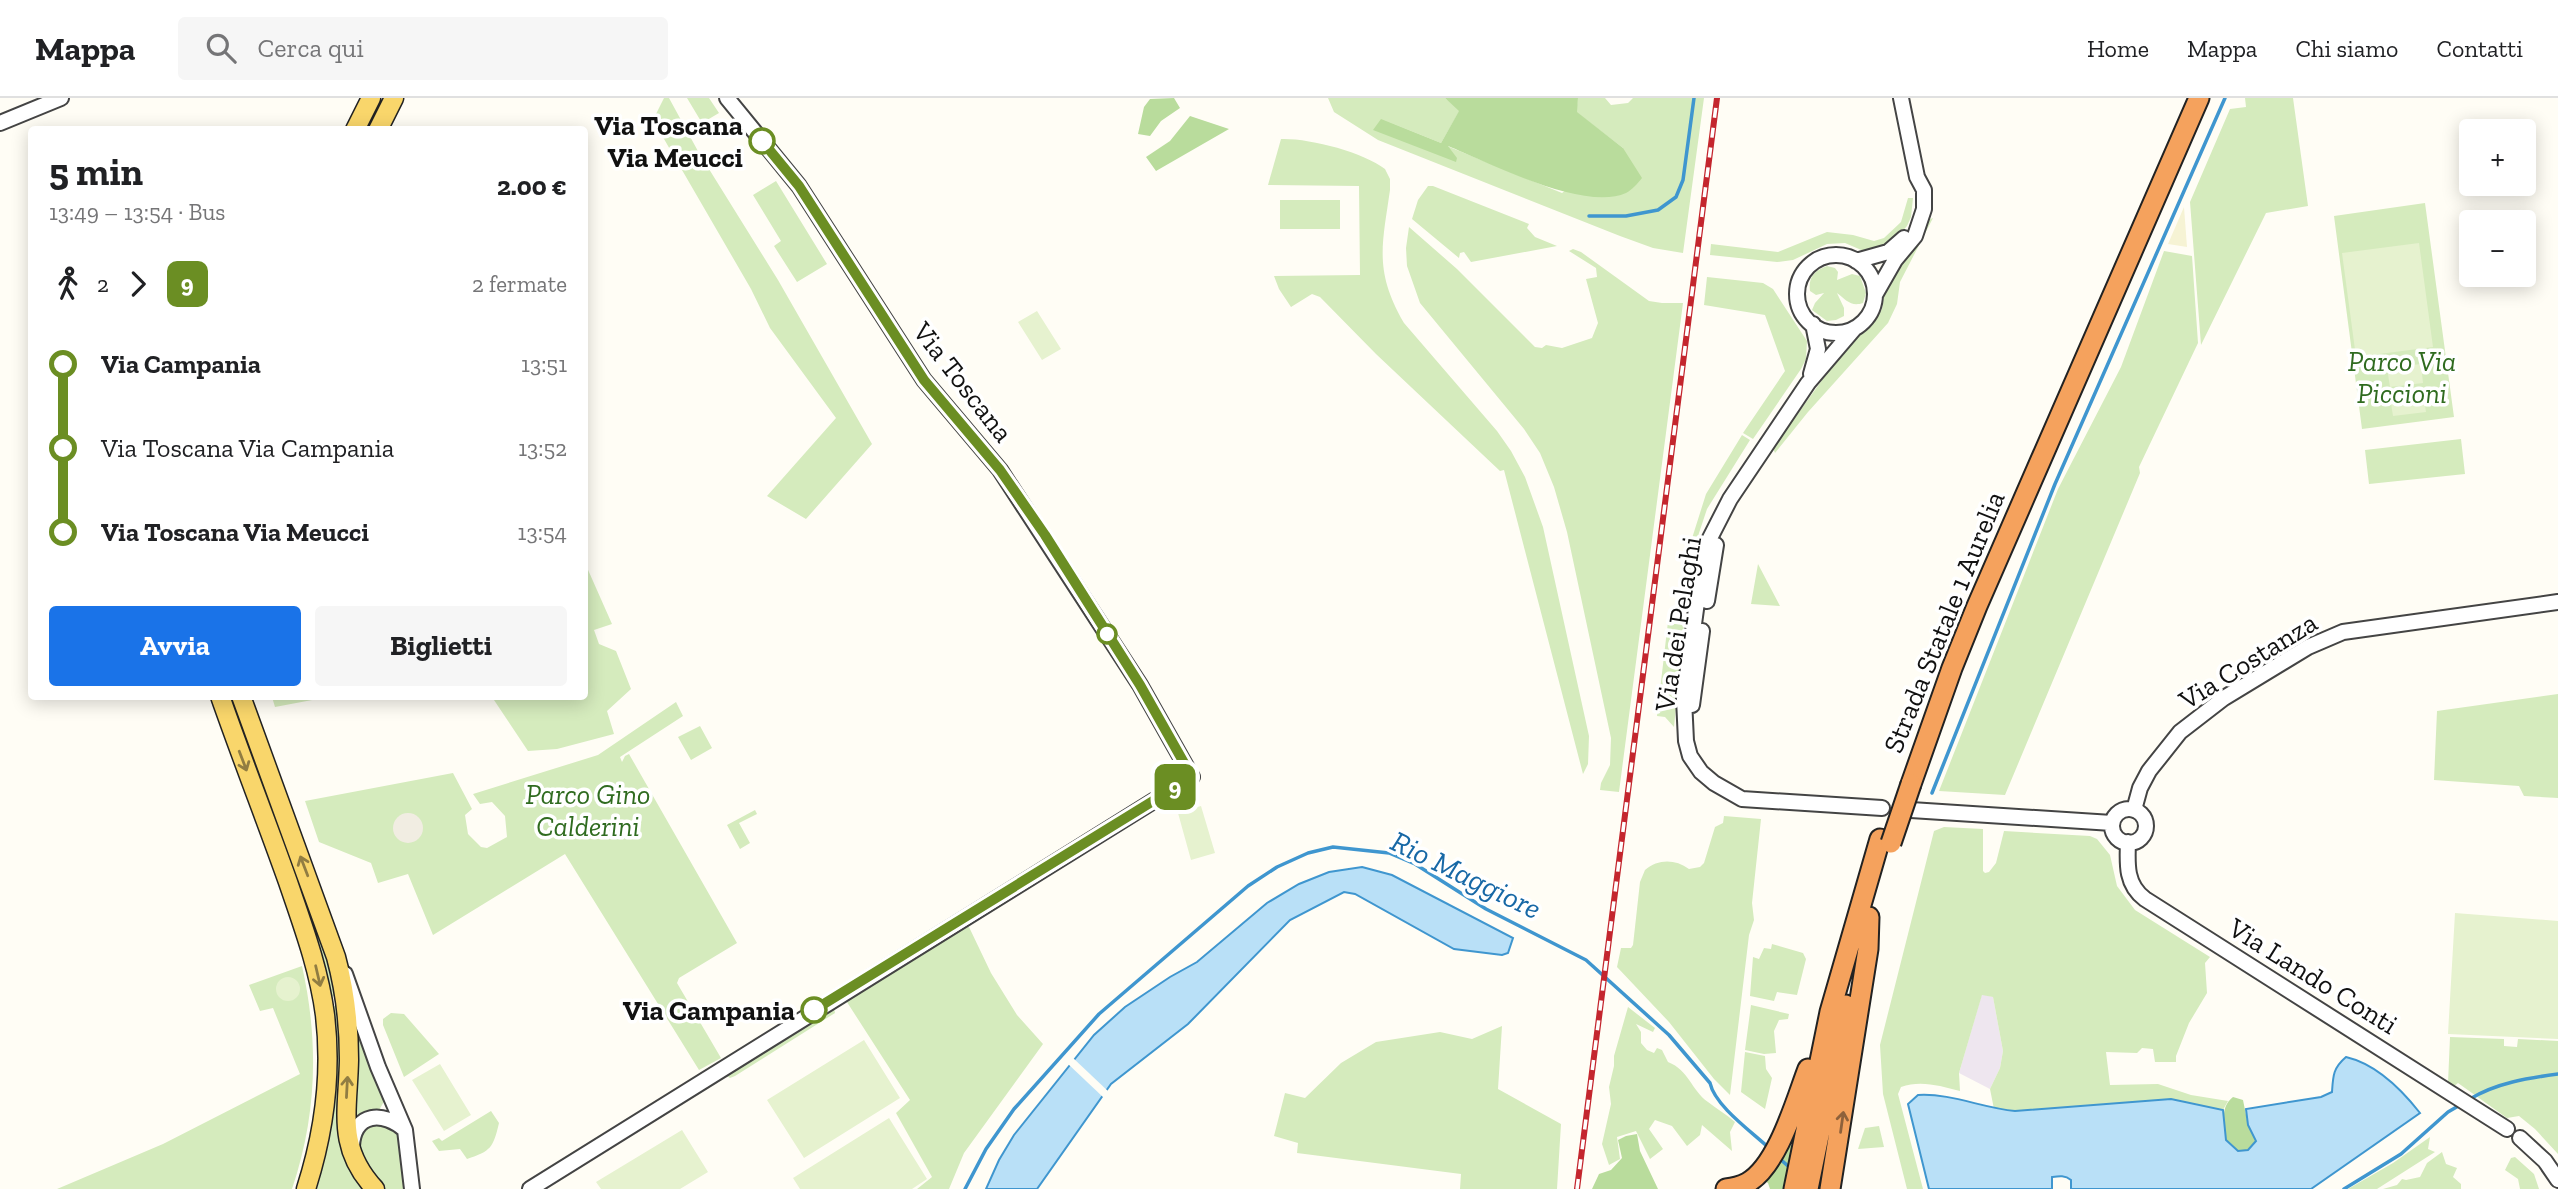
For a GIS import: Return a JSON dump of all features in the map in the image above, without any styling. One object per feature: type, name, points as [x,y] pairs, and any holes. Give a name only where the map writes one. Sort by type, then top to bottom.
[{"type":"highway","name":"Strada Statale 1 Aurelia","points":[[1794,1189],[1830,1012],[1967,599],[2185,98]]},
{"type":"highway","name":"Strada Statale 1 Aurelia","points":[[1905,783],[1996,562],[2199,98]]},
{"type":"highway","name":"Strada Statale 1 Aurelia","points":[[1808,1189],[1846,1003],[1869,917],[1885,841]]},
{"type":"highway","points":[[1830,1189],[1868,948],[1869,917]]},
{"type":"highway","points":[[1726,1189],[1746,1184],[1764,1168],[1786,1125],[1830,1012]]},
{"type":"main road","points":[[357,126],[371,98]]},
{"type":"main road","points":[[380,126],[394,98]]},
{"type":"main road","points":[[221,700],[306,934],[320,984],[326,1027],[327,1086],[320,1140],[306,1189]]},
{"type":"main road","points":[[242,700],[338,962],[349,1060],[345,1128],[358,1167],[375,1189]]},
{"type":"street","points":[[0,123],[61,98]]},
{"type":"street","name":"Via Toscana","points":[[530,1189],[1192,777],[1133,674],[1000,470],[924,380],[799,186],[727,98]]},
{"type":"street","points":[[1875,295],[1869,272],[1856,261],[1831,255],[1814,261],[1808,267],[1799,283],[1798,303],[1806,318],[1813,324],[1833,332],[1855,328],[1869,314],[1875,295],[1895,260],[1915,236],[1921,222],[1925,196],[1917,177],[1901,98]]},
{"type":"street","points":[[1856,261],[1888,252],[1904,237],[1914,215],[1917,177]]},
{"type":"street","name":"Via dei Pelaghi","points":[[1808,383],[1818,349],[1813,324]]},
{"type":"street","name":"Via dei Pelaghi","points":[[1855,328],[1808,383],[1730,499],[1708,542],[1701,572],[1684,699],[1687,749],[1697,768],[1714,783],[1742,799],[1882,808]]},
{"type":"street","name":"Via Costanza","points":[[2134,810],[2148,771],[2180,732],[2224,698],[2308,647],[2359,629],[2558,603]]},
{"type":"street","points":[[1911,810],[2112,822]]},
{"type":"street","points":[[2121,810],[2134,810],[2144,818],[2145,828],[2138,840],[2128,842],[2114,835],[2112,822],[2121,810]]},
{"type":"street","name":"Via Lando Conti","points":[[2128,842],[2129,876],[2137,893],[2507,1129]]},
{"type":"street","points":[[338,962],[348,980],[376,1060],[405,1130],[412,1189]]},
{"type":"street","points":[[352,1154],[355,1131],[369,1119],[387,1118],[405,1130]]},
{"type":"street","points":[[2520,1138],[2545,1161],[2558,1180]]},
{"type":"shaded area","points":[[2184,207],[2187,247],[2168,244]]},
{"type":"shaded area","points":[[408,813],[414,814],[422,822],[422,834],[414,842],[408,843],[402,842],[394,834],[393,828],[394,822],[402,814]]},
{"type":"shaded area","points":[[1982,994],[1993,997],[2003,1051],[2000,1068],[1990,1089],[1959,1073]]},
{"type":"green space","points":[[664,98],[669,98],[872,444],[806,519],[767,496],[836,418],[770,328],[751,289],[653,120]]},
{"type":"green space","points":[[687,98],[709,98],[719,113],[702,123]]},
{"type":"green space","points":[[1174,98],[1180,108],[1161,121],[1150,136],[1138,134],[1144,107],[1150,99]]},
{"type":"green space","points":[[1328,98],[1445,98],[1460,110],[1441,143],[1381,119],[1562,193],[1623,148],[1576,112],[1578,98],[1605,98],[1611,105],[1628,103],[1633,98],[1704,98],[1683,253],[1653,248],[1620,236],[1378,140],[1334,112]]},
{"type":"green space","points":[[1445,98],[1578,98],[1577,112],[1623,148],[1642,178],[1626,193],[1608,197],[1586,196],[1537,183],[1448,146],[1457,158],[1456,162],[1373,130],[1381,119],[1441,143],[1459,111]]},
{"type":"green space","points":[[2245,98],[2293,98],[2308,206],[2266,213],[2201,345],[2190,202],[2230,109],[2246,107]]},
{"type":"green space","points":[[1190,116],[1229,129],[1156,171],[1146,157],[1170,141]]},
{"type":"green space","points":[[1281,139],[1306,141],[1350,152],[1385,169],[1390,179],[1383,258],[1384,273],[1394,305],[1404,323],[1511,451],[1525,477],[1543,527],[1589,736],[1588,764],[1583,774],[1504,470],[1500,471],[1320,297],[1312,294],[1291,307],[1279,289],[1274,276],[1360,275],[1359,186],[1268,185]]},
{"type":"green space","points":[[776,181],[827,264],[797,282],[774,246],[781,241],[753,195]]},
{"type":"green space","points":[[1428,186],[1529,224],[1527,228],[1535,237],[1557,246],[1471,262],[1464,252],[1460,253],[1459,258],[1412,219],[1418,200]]},
{"type":"green space","points":[[1908,198],[1913,198],[1911,217],[1907,226],[1888,247],[1866,252],[1845,243],[1827,244],[1793,260],[1777,262],[1710,255],[1711,244],[1778,252],[1827,232],[1874,241],[1884,238],[1901,222]]},
{"type":"green space","points":[[1280,200],[1340,200],[1340,229],[1280,229]]},
{"type":"green space","name":"Parco Via Piccioni","points":[[2425,203],[2454,417],[2362,429],[2334,216]]},
{"type":"green space","points":[[1933,218],[1900,282],[1897,304],[1888,323],[1775,453],[1773,448],[1846,347],[1876,319],[1882,309],[1885,289],[1901,261],[1921,240],[1928,220]]},
{"type":"green space","points":[[1409,227],[1457,269],[1535,347],[1542,348],[1546,345],[1562,348],[1592,338],[1598,323],[1586,279],[1597,277],[1596,268],[1569,251],[1573,249],[1649,301],[1683,303],[1619,792],[1600,790],[1610,765],[1611,738],[1567,532],[1554,487],[1540,453],[1524,429],[1420,303],[1407,266]]},
{"type":"green space","points":[[2419,243],[2433,347],[2356,357],[2342,253]]},
{"type":"green space","points":[[2164,251],[2192,256],[2198,343],[2139,467],[2140,473],[2005,795],[1939,791],[2058,489],[2121,367]]},
{"type":"green space","points":[[1827,266],[1838,272],[1837,280],[1852,274],[1860,276],[1866,293],[1863,303],[1855,304],[1837,293],[1844,308],[1844,316],[1827,321],[1812,310],[1824,293],[1816,295],[1810,291],[1810,282],[1813,275]]},
{"type":"green space","points":[[1707,277],[1763,283],[1773,289],[1807,341],[1806,359],[1801,369],[1753,439],[1743,433],[1785,371],[1765,315],[1704,305]]},
{"type":"green space","points":[[1037,311],[1061,349],[1042,360],[1018,322]]},
{"type":"green space","points":[[2421,364],[2423,383],[2390,387],[2387,368]]},
{"type":"green space","points":[[2423,393],[2426,412],[2393,416],[2390,397]]},
{"type":"green space","points":[[1742,435],[1750,440],[1707,509],[1696,542],[1687,590],[1690,590],[1688,601],[1683,604],[1681,601],[1688,551],[1706,494]]},
{"type":"green space","points":[[2461,439],[2465,474],[2369,484],[2365,450]]},
{"type":"green space","points":[[1758,564],[1780,606],[1751,604]]},
{"type":"green space","points":[[588,570],[612,624],[594,630],[599,644],[616,651],[631,689],[607,711],[614,734],[557,749],[528,751],[494,700],[588,700]]},
{"type":"green space","points":[[1669,613],[1684,625],[1674,727],[1665,717],[1657,716]]},
{"type":"green space","points":[[2558,694],[2558,798],[2524,796],[2519,786],[2434,780],[2437,711]]},
{"type":"green space","points":[[226,700],[232,700],[319,927],[337,995],[328,998]]},
{"type":"green space","points":[[273,700],[312,700],[275,707]]},
{"type":"green space","name":"Parco Gino Calderini","points":[[676,702],[683,716],[620,757],[622,762],[629,754],[737,943],[679,978],[677,983],[721,1058],[699,1070],[565,854],[433,935],[408,874],[378,883],[371,863],[319,842],[305,801],[453,773],[472,809],[465,815],[468,834],[481,847],[487,848],[507,837],[505,816],[492,802],[480,804],[473,794],[598,755]]},
{"type":"green space","points":[[700,726],[712,748],[691,760],[678,737]]},
{"type":"green space","points":[[1201,806],[1215,853],[1191,860],[1178,813]]},
{"type":"green space","points":[[755,810],[757,814],[739,823],[750,843],[740,849],[727,825]]},
{"type":"green space","points":[[1724,816],[1761,819],[1752,903],[1754,920],[1749,935],[1730,1095],[1669,1022],[1617,967],[1621,948],[1631,948],[1633,945],[1640,882],[1645,870],[1655,864],[1667,862],[1678,863],[1689,869],[1700,867],[1704,863],[1715,827],[1723,823]]},
{"type":"green space","points":[[1944,827],[1983,829],[1985,873],[1996,863],[2004,831],[2090,836],[2097,839],[2110,855],[2117,886],[2135,910],[2210,957],[2205,963],[2207,993],[2189,1023],[2176,1062],[2155,1062],[2153,1049],[2142,1048],[2137,1053],[2106,1052],[2110,1085],[2158,1084],[2191,1095],[2228,1101],[2223,1110],[2171,1099],[2015,1111],[1994,1109],[1990,1089],[2000,1068],[2003,1051],[1993,997],[1982,995],[1959,1073],[1960,1091],[1930,1084],[1916,1084],[1901,1087],[1898,1094],[1923,1189],[1907,1189],[1883,1094],[1880,1045],[1934,831]]},
{"type":"green space","points":[[2455,913],[2558,921],[2558,1039],[2448,1034]]},
{"type":"green space","points":[[962,927],[969,927],[991,973],[1017,1015],[1043,1044],[964,1153],[949,1189],[917,1189],[932,1177],[896,1113],[910,1100],[845,999]]},
{"type":"green space","points":[[1772,944],[1803,953],[1806,959],[1797,995],[1777,992],[1774,1001],[1750,996],[1753,957],[1759,959],[1764,948],[1771,949]]},
{"type":"green space","points":[[302,966],[311,1023],[313,1078],[306,1134],[292,1189],[57,1189],[163,1144],[300,1074],[273,1008],[260,1011],[249,985]]},
{"type":"green space","points":[[288,977],[297,980],[300,989],[297,998],[288,1001],[279,998],[276,989],[279,980]]},
{"type":"green space","points":[[1751,1005],[1789,1014],[1788,1019],[1779,1020],[1774,1031],[1776,1053],[1764,1054],[1745,1050]]},
{"type":"green space","points":[[330,1006],[339,1006],[342,1045],[367,1189],[312,1189]]},
{"type":"green space","points":[[830,1007],[834,1008],[835,1013],[735,1076],[727,1076],[726,1072]]},
{"type":"green space","points":[[1628,1007],[1655,1028],[1653,1032],[1636,1024],[1641,1032],[1641,1043],[1647,1050],[1654,1053],[1657,1048],[1662,1050],[1668,1062],[1681,1070],[1702,1097],[1735,1122],[1730,1132],[1732,1151],[1702,1125],[1700,1135],[1687,1146],[1672,1126],[1655,1120],[1649,1129],[1663,1149],[1650,1159],[1636,1131],[1617,1137],[1620,1159],[1609,1165],[1602,1144],[1611,1104],[1609,1087],[1614,1056]]},
{"type":"green space","points":[[391,1013],[404,1014],[439,1054],[404,1077],[383,1025],[383,1019]]},
{"type":"green space","points":[[1502,1026],[1498,1089],[1561,1124],[1557,1189],[1460,1189],[1461,1174],[1297,1153],[1298,1143],[1274,1136],[1285,1093],[1305,1098],[1341,1063],[1376,1042],[1440,1032],[1472,1039]]},
{"type":"green space","points":[[358,1028],[386,1098],[378,1112],[352,1126],[353,1029]]},
{"type":"green space","points":[[2450,1037],[2504,1039],[2504,1046],[2517,1047],[2518,1039],[2558,1041],[2558,1154],[2519,1116],[2507,1118],[2458,1083],[2453,1087],[2448,1083]]},
{"type":"green space","points":[[864,1040],[900,1098],[804,1158],[767,1100]]},
{"type":"green space","points":[[1745,1052],[1765,1056],[1766,1069],[1772,1078],[1765,1109],[1741,1092]]},
{"type":"green space","points":[[440,1064],[471,1115],[444,1131],[412,1080]]},
{"type":"green space","points":[[2233,1097],[2243,1100],[2248,1125],[2256,1141],[2248,1150],[2238,1151],[2226,1140],[2224,1111]]},
{"type":"green space","points":[[491,1111],[499,1123],[493,1143],[481,1154],[467,1159],[460,1149],[439,1151],[432,1141],[439,1138],[442,1141]]},
{"type":"green space","points":[[889,1118],[927,1179],[912,1189],[800,1189],[793,1178]]},
{"type":"green space","points":[[376,1122],[394,1130],[399,1136],[407,1189],[381,1189],[356,1142],[359,1132]]},
{"type":"green space","points":[[1879,1126],[1884,1147],[1858,1149],[1865,1128]]},
{"type":"green space","points":[[682,1130],[708,1172],[680,1189],[601,1189],[596,1182]]},
{"type":"green space","points":[[1637,1134],[1640,1151],[1658,1189],[1592,1189],[1599,1174],[1611,1170],[1622,1158],[1618,1140]]},
{"type":"green space","points":[[2430,1137],[2428,1149],[2435,1152],[2377,1189],[2348,1189],[2393,1163]]},
{"type":"green space","points":[[1786,1143],[1792,1146],[1784,1189],[1770,1189],[1768,1183],[1763,1180]]},
{"type":"green space","points":[[2442,1152],[2446,1164],[2457,1168],[2453,1177],[2461,1184],[2461,1189],[2383,1189],[2397,1185],[2402,1179],[2420,1177],[2427,1163]]},
{"type":"green space","points":[[2515,1157],[2534,1174],[2539,1189],[2520,1189],[2518,1179],[2505,1170],[2511,1158]]},
{"type":"water","points":[[1362,867],[1392,875],[1513,938],[1508,953],[1502,955],[1454,949],[1355,894],[1344,892],[1290,920],[1188,1024],[1111,1084],[1037,1189],[986,1189],[1014,1135],[1094,1035],[1125,1007],[1197,962],[1267,903],[1299,884],[1329,872]]},
{"type":"water","points":[[2346,1057],[2368,1065],[2388,1079],[2420,1113],[2311,1189],[2071,1189],[2071,1180],[2060,1176],[2052,1177],[2052,1189],[1929,1189],[1908,1104],[1918,1095],[1930,1095],[2015,1111],[2171,1099],[2223,1110],[2226,1140],[2238,1151],[2248,1150],[2256,1141],[2248,1125],[2246,1109],[2321,1097],[2332,1092],[2338,1065]]},
{"type":"pier","points":[[1072,1057],[1109,1092],[1104,1098],[1067,1063]]},
{"type":"waterway","points":[[1589,216],[1626,216],[1658,210],[1676,197],[1683,180],[1694,98]]},
{"type":"waterway","points":[[1932,793],[2055,484],[2225,98]]},
{"type":"waterway","name":"Rio Maggiore","points":[[965,1189],[986,1149],[1014,1109],[1099,1014],[1248,886],[1277,867],[1308,853],[1333,847],[1389,853],[1415,864],[1486,909],[1586,960],[1669,1035],[1710,1083],[1713,1092],[1726,1109],[1769,1148]]},
{"type":"waterway","name":"Rio Maggiore","points":[[2470,1099],[2501,1085],[2558,1074]]},
{"type":"waterway","name":"Rio Maggiore","points":[[2344,1189],[2401,1154],[2448,1112],[2460,1105]]},
{"type":"waterway","name":"Rio Maggiore","points":[[1779,1158],[1788,1166]]},
{"type":"railway","points":[[1577,1189],[1717,98]]},
{"type":"bus line","name":"9","points":[[762,141],[799,186],[924,380],[1000,470],[1045,535],[1140,685],[1192,777],[814,1010]]},
{"type":"place","name":"Via Toscana Via Meucci","points":[[762,141]]},
{"type":"place","name":"Via Campania","points":[[814,1010]]}]
